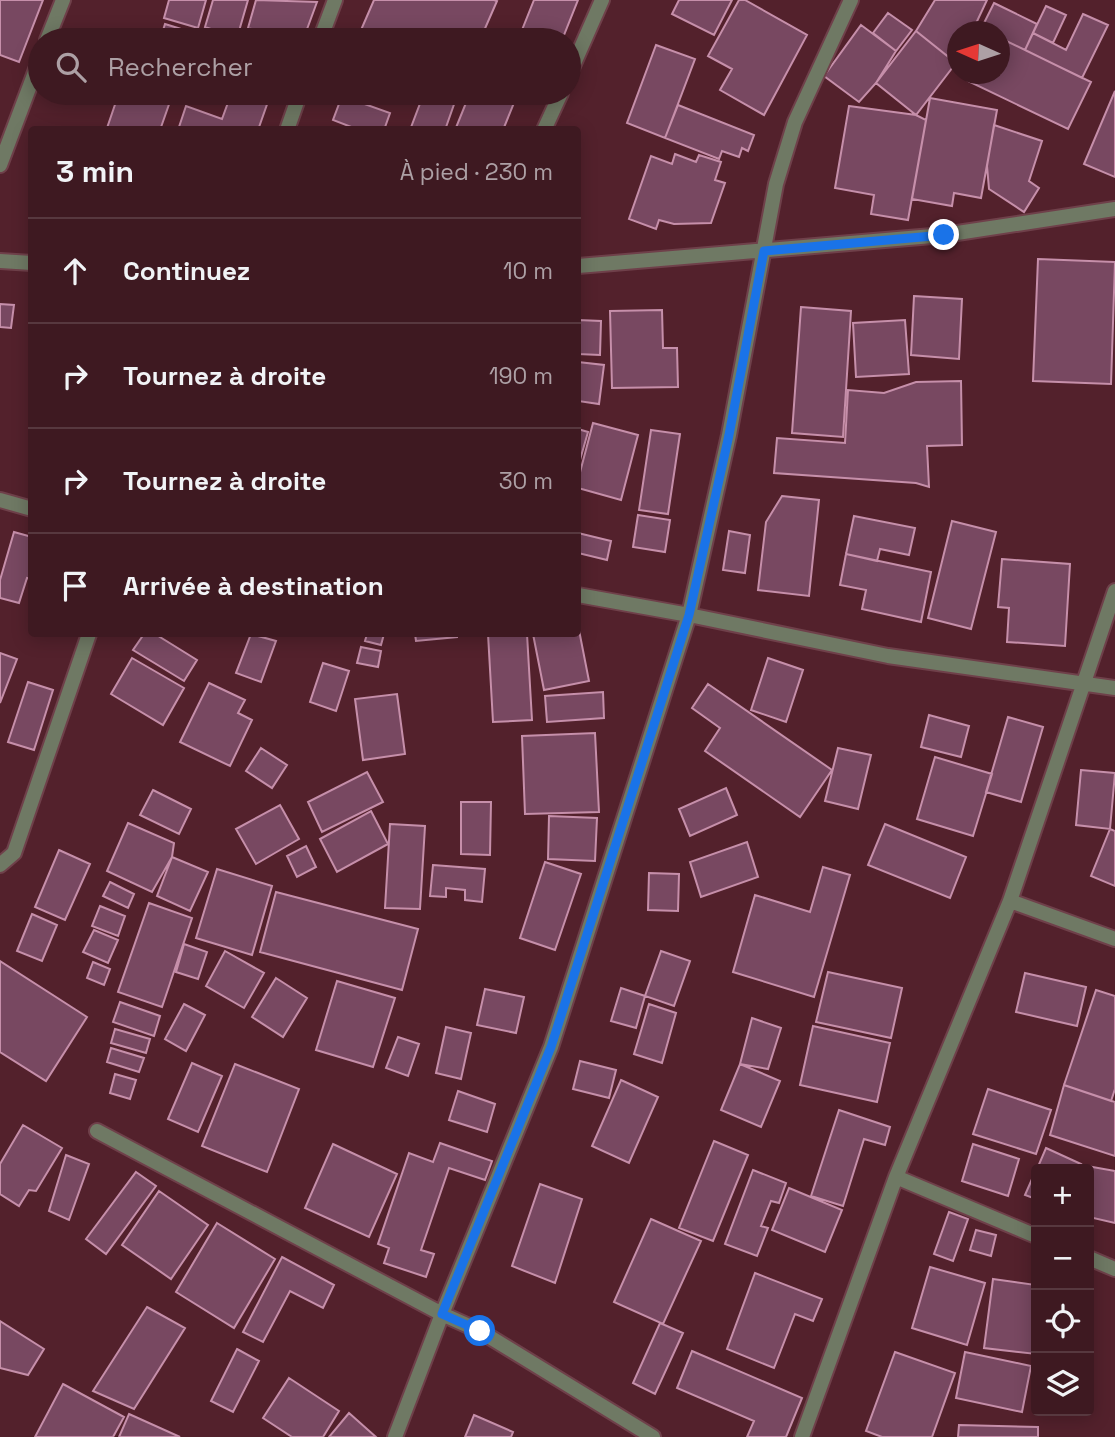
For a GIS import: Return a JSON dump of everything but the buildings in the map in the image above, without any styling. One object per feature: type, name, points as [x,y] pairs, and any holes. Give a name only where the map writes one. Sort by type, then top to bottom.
[{"type":"street","points":[[52,28],[63,0]]},
{"type":"street","points":[[324,28],[334,0]]},
{"type":"street","points":[[581,48],[602,0]]},
{"type":"street","points":[[395,1437],[551,1047],[689,615],[726,447],[776,184],[795,121],[851,0]]},
{"type":"street","points":[[0,164],[28,90]]},
{"type":"street","points":[[288,126],[295,105]]},
{"type":"street","points":[[546,126],[555,105]]},
{"type":"street","points":[[581,266],[944,235],[1115,209]]},
{"type":"street","points":[[0,261],[28,263]]},
{"type":"street","points":[[0,500],[28,508]]},
{"type":"street","points":[[807,1435],[896,1177],[1010,901],[1115,592]]},
{"type":"street","points":[[581,597],[689,615],[888,656],[1115,688]]},
{"type":"street","points":[[0,865],[14,853],[88,637]]},
{"type":"street","points":[[1010,901],[1115,939]]},
{"type":"street","points":[[97,1131],[442,1314],[480,1331],[653,1437]]},
{"type":"street","points":[[896,1177],[1031,1234]]},
{"type":"street","points":[[1094,1260],[1115,1269]]},
{"type":"route","points":[[480,1331],[442,1314],[551,1047],[689,615],[729,435],[764,251],[944,235]]}]
